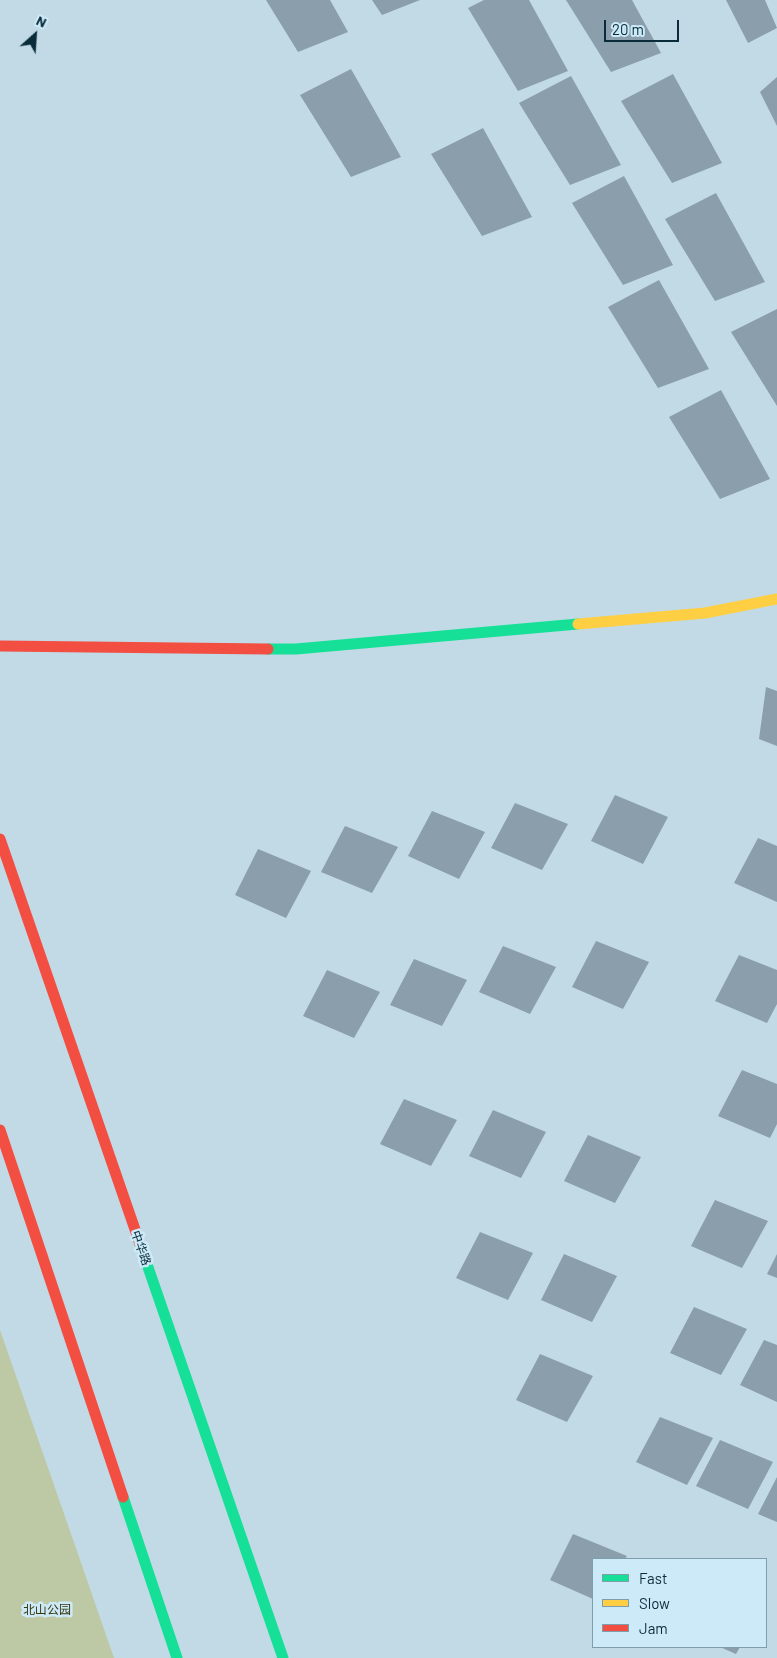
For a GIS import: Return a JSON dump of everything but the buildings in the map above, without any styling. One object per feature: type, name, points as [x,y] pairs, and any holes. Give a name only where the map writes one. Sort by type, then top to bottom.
[{"type":"main road","points":[[0,646],[296,649],[705,613],[777,599]]},
{"type":"main road","name":"中华路","points":[[0,838],[283,1658]]},
{"type":"main road","points":[[0,1130],[176,1658]]},
{"type":"green space","name":"北山公园","points":[[0,1330],[70,1531],[114,1658],[0,1658]]},
{"type":"traffic: fast","points":[[268,649],[296,649],[578,624]]},
{"type":"traffic: fast","points":[[140,1244],[283,1658]]},
{"type":"traffic: fast","points":[[123,1497],[177,1658]]},
{"type":"traffic: slow","points":[[578,624],[705,613],[777,599]]},
{"type":"traffic: jam","points":[[0,646],[268,649]]},
{"type":"traffic: jam","points":[[0,839],[140,1244]]},
{"type":"traffic: jam","points":[[0,1130],[123,1497]]}]
